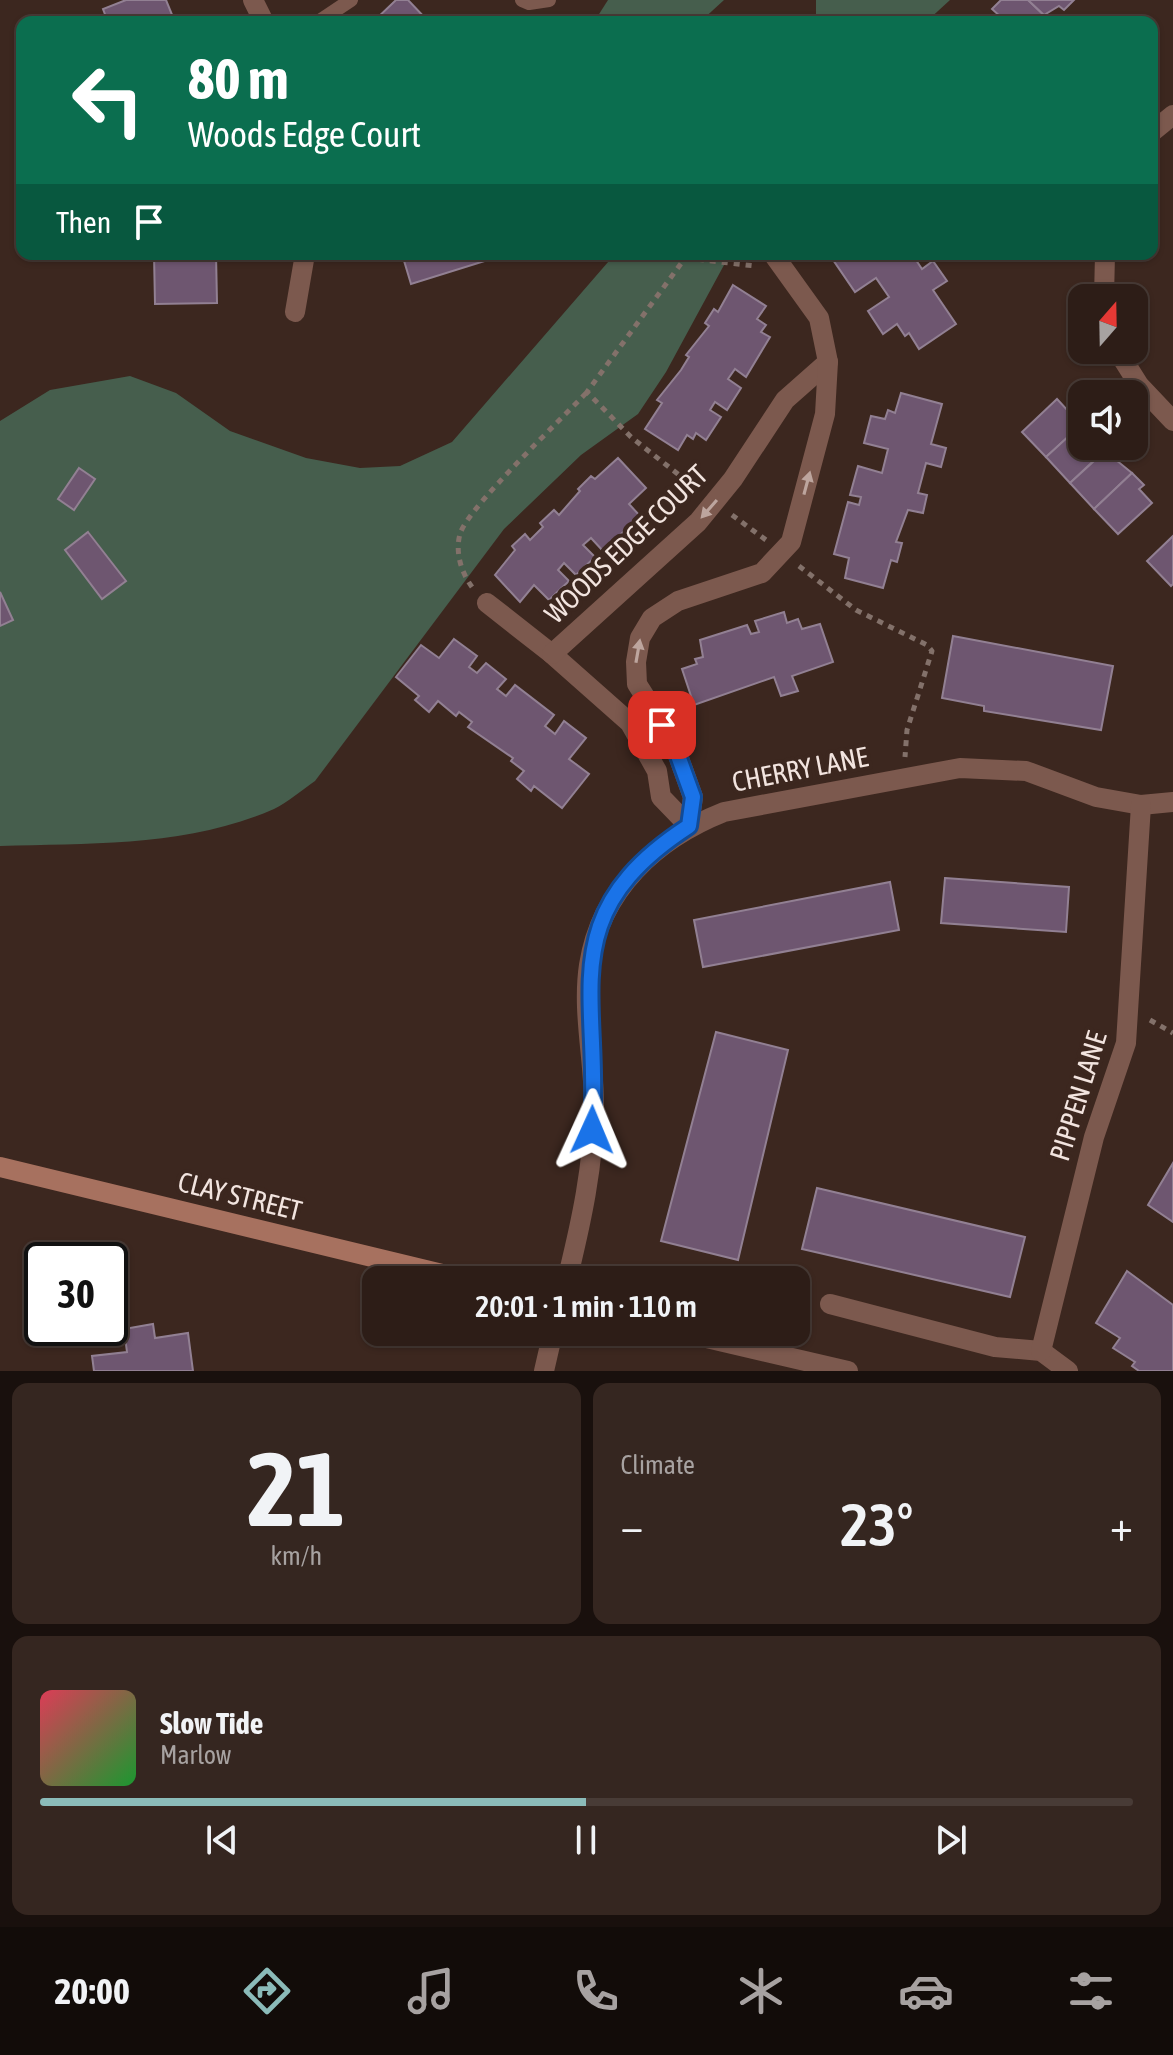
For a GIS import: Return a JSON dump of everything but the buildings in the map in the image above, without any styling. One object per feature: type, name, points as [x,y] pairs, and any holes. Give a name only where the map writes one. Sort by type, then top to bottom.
[{"type":"street","points":[[295,312],[304,260]]},
{"type":"street","points":[[689,826],[693,797],[672,739],[637,684],[636,662],[640,638],[652,618],[678,601],[762,573],[791,542],[825,414],[828,362],[819,318],[779,260]]},
{"type":"street","points":[[1104,284],[1105,260]]},
{"type":"street","name":"WOODS EDGE COURT","points":[[552,654],[715,503],[785,400],[828,362]]},
{"type":"street","points":[[1126,364],[1139,385],[1173,421]]},
{"type":"street","name":"WOODS EDGE COURT","points":[[487,603],[552,654],[630,723],[657,771],[661,797],[689,826]]},
{"type":"street","name":"CHERRY LANE","points":[[570,1266],[585,1208],[593,1120],[589,964],[608,905],[636,868],[660,844],[689,826],[724,812],[960,768],[1026,771],[1096,797],[1141,805],[1173,802]]},
{"type":"street","name":"PIPPEN LANE","points":[[1041,1351],[1090,1150],[1126,1043],[1141,805]]},
{"type":"street","name":"CLAY STREET","points":[[0,1167],[409,1266]]},
{"type":"street","points":[[830,1304],[995,1347],[1041,1351],[1068,1371]]},
{"type":"street","points":[[544,1371],[550,1346]]},
{"type":"street","points":[[741,1346],[848,1371]]},
{"type":"lane","points":[[327,16],[351,0]]},
{"type":"lane","points":[[522,0],[549,0]]},
{"type":"path","points":[[487,603],[463,570],[458,546],[461,532],[477,509],[587,392],[684,260]]},
{"type":"path","points":[[716,260],[788,270]]},
{"type":"path","points":[[587,392],[631,437],[856,610],[927,645],[932,651],[904,744],[908,778]]},
{"type":"green space","points":[[608,0],[724,0],[707,16],[598,16]]},
{"type":"green space","points":[[816,0],[950,0],[933,16],[816,16]]},
{"type":"green space","points":[[610,260],[727,260],[666,372],[638,414],[581,455],[504,529],[315,781],[274,809],[208,830],[139,841],[0,846],[0,626],[13,619],[0,592],[0,421],[50,390],[130,376],[176,393],[230,431],[306,458],[360,468],[400,466],[452,442]],"holes":[[[79,468],[95,479],[74,510],[58,498]],[[89,532],[126,581],[102,598],[65,551]]]},
{"type":"route","points":[[592,1130],[594,1106],[589,964],[608,905],[636,868],[660,844],[689,826],[693,797],[672,739],[662,725]]}]
